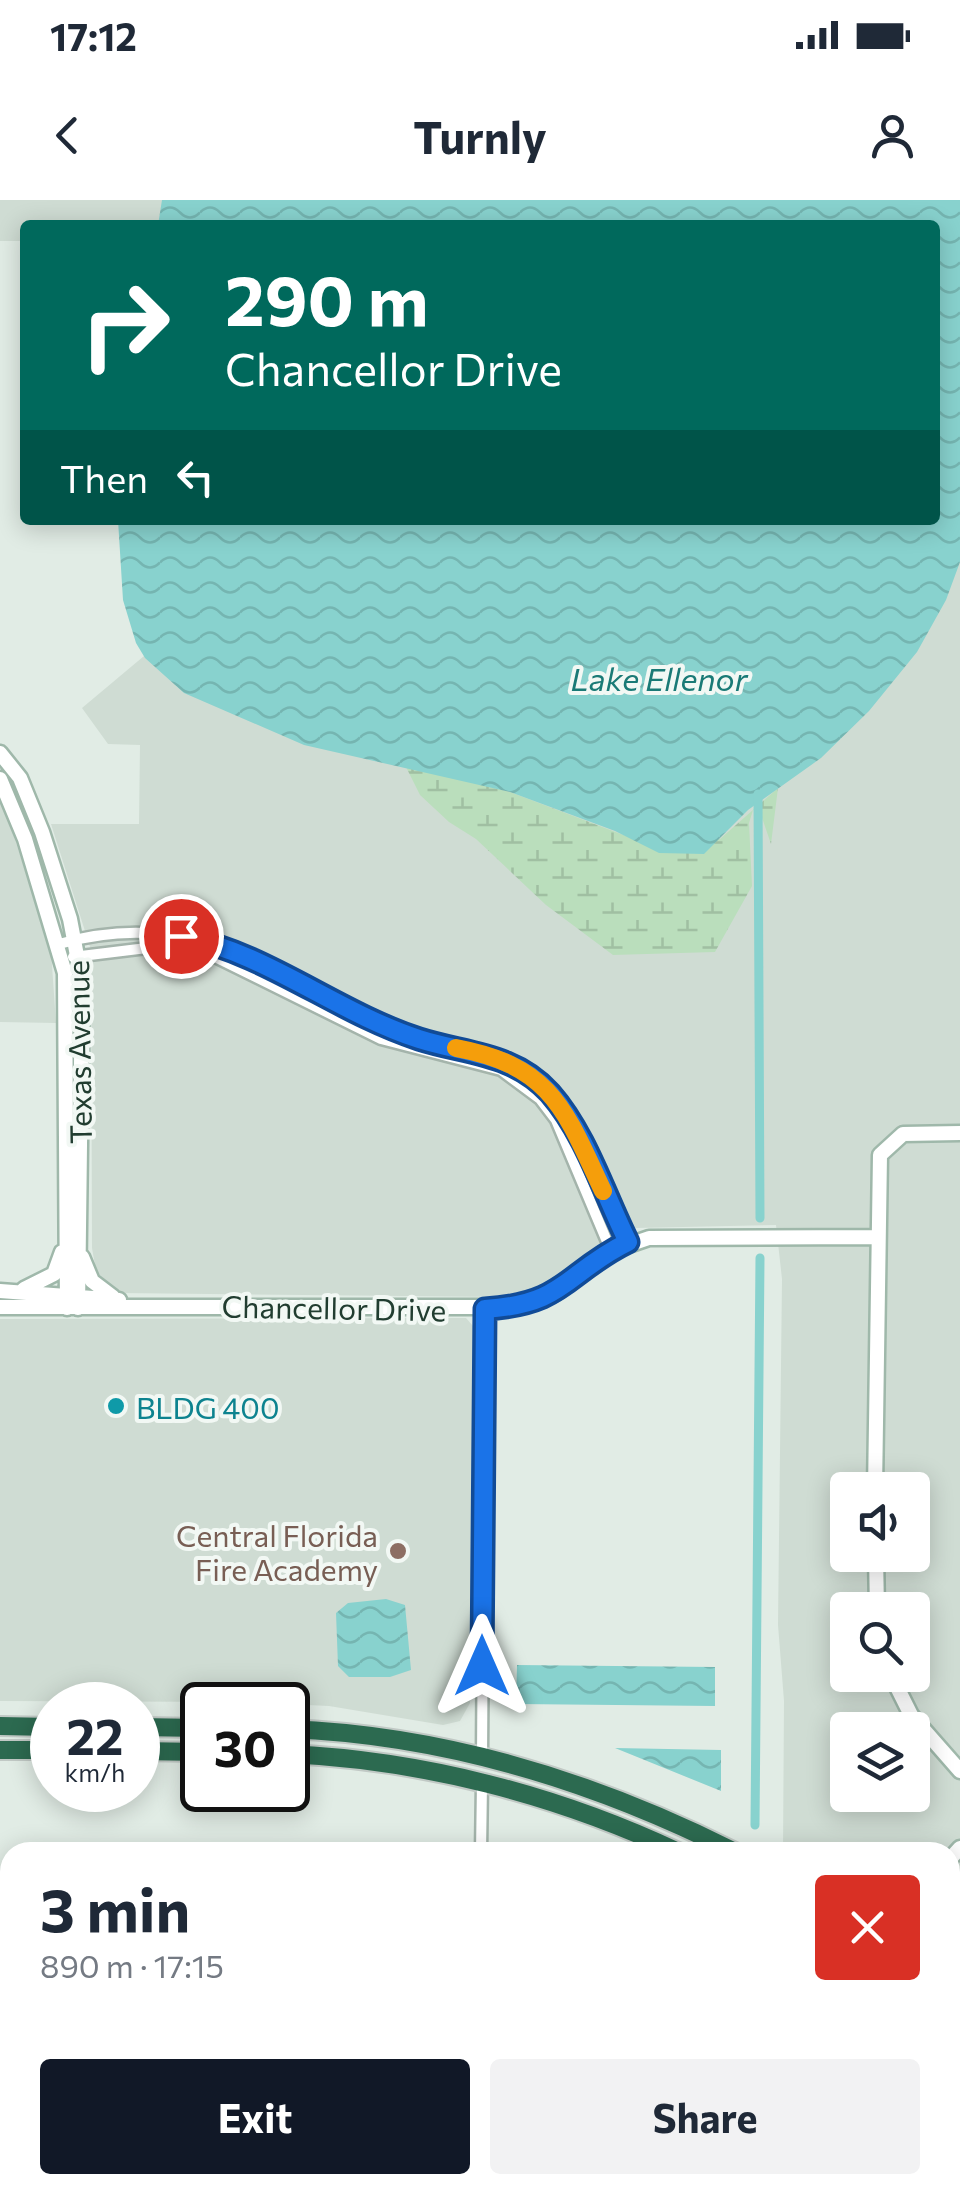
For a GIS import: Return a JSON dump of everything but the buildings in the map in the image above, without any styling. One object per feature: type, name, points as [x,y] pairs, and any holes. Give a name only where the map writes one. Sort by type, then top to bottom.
[{"type":"highway","points":[[0,1726],[30,1726]]},
{"type":"highway","points":[[310,1731],[403,1741],[534,1771],[644,1810],[713,1842]]},
{"type":"highway","points":[[0,1750],[30,1750]]},
{"type":"highway","points":[[310,1757],[433,1772],[482,1783],[589,1816],[653,1842]]},
{"type":"highway","points":[[433,1772],[460,1768],[482,1757]]},
{"type":"highway","points":[[482,1783],[506,1773],[534,1771]]},
{"type":"street","name":"Texas Avenue","points":[[0,753],[20,778],[42,832],[75,940],[66,953],[64,1239],[72,1302]]},
{"type":"street","points":[[2,782],[20,778]]},
{"type":"street","name":"Texas Avenue","points":[[2,782],[82,1004],[79,1246],[72,1302]]},
{"type":"street","points":[[25,839],[42,832]]},
{"type":"street","points":[[75,940],[147,933],[202,940],[254,959],[402,1033],[514,1064],[549,1092],[564,1112],[628,1242]]},
{"type":"street","points":[[66,953],[154,947],[211,956],[381,1039],[501,1070],[540,1099],[556,1120],[611,1250]]},
{"type":"street","points":[[66,1004],[82,1004]]},
{"type":"street","points":[[875,1472],[876,1174],[880,1155],[888,1143],[902,1134],[960,1133]]},
{"type":"street","name":"Chancellor Drive","points":[[4,1291],[72,1302],[485,1309],[516,1307],[556,1294],[611,1250],[628,1242],[674,1236],[877,1238]]},
{"type":"street","points":[[4,1291],[32,1288],[54,1274],[64,1239]]},
{"type":"street","points":[[79,1246],[92,1282],[120,1300]]},
{"type":"street","name":"Chancellor Drive","points":[[0,1307],[120,1300],[190,1306]]},
{"type":"street","points":[[482,1757],[485,1309]]},
{"type":"street","points":[[900,1692],[914,1720],[960,1771]]},
{"type":"street","points":[[481,1842],[482,1783]]},
{"type":"shaded area","points":[[0,200],[186,200],[180,220],[20,220],[20,241],[0,241]]},
{"type":"shaded area","points":[[960,200],[960,1842],[783,1842],[784,1701],[778,1625],[782,1279],[776,1225],[636,1228],[600,1244],[540,1288],[506,1297],[118,1293],[96,1271],[92,1248],[91,950],[51,824],[139,824],[140,745],[108,744],[82,708],[175,630],[900,525],[940,525],[940,456]]},
{"type":"shaded area","points":[[0,793],[51,951],[56,1023],[0,1022]]},
{"type":"shaded area","points":[[466,1318],[473,1326],[470,1703],[460,1721],[443,1725],[310,1705],[310,1682],[180,1682],[180,1702],[160,1702],[160,1682],[30,1682],[30,1701],[0,1701],[0,1319]]},
{"type":"green space","points":[[405,765],[510,792],[634,839],[720,839],[778,788],[771,844],[760,812],[753,810],[749,823],[752,886],[715,952],[613,955],[546,905],[476,839],[449,822],[420,795]]},
{"type":"water","name":"Lake Ellenor","points":[[162,200],[960,200],[960,562],[946,600],[917,652],[869,711],[821,758],[748,810],[704,854],[659,853],[615,831],[510,792],[304,745],[184,693],[145,658],[136,643],[123,600],[118,525],[940,525],[940,220],[159,220]]},
{"type":"water","points":[[386,1599],[405,1605],[411,1670],[390,1677],[349,1677],[338,1666],[336,1613],[348,1603]]},
{"type":"water","points":[[517,1665],[715,1667],[715,1706],[516,1704]]},
{"type":"water","points":[[615,1748],[721,1750],[721,1791]]},
{"type":"waterway","points":[[758,794],[760,1218]]},
{"type":"waterway","points":[[755,1825],[760,1258]]},
{"type":"slow traffic","points":[[456,1048],[514,1064],[549,1092],[575,1132],[603,1191]]},
{"type":"place","name":"BLDG 400","points":[[116,1406]]},
{"type":"place","name":"Central Florida Fire Academy","points":[[398,1551]]},
{"type":"route","points":[[181,936],[237,951],[402,1033],[497,1057],[532,1076],[564,1112],[628,1242],[611,1250],[556,1294],[516,1307],[485,1309],[482,1666]]}]
